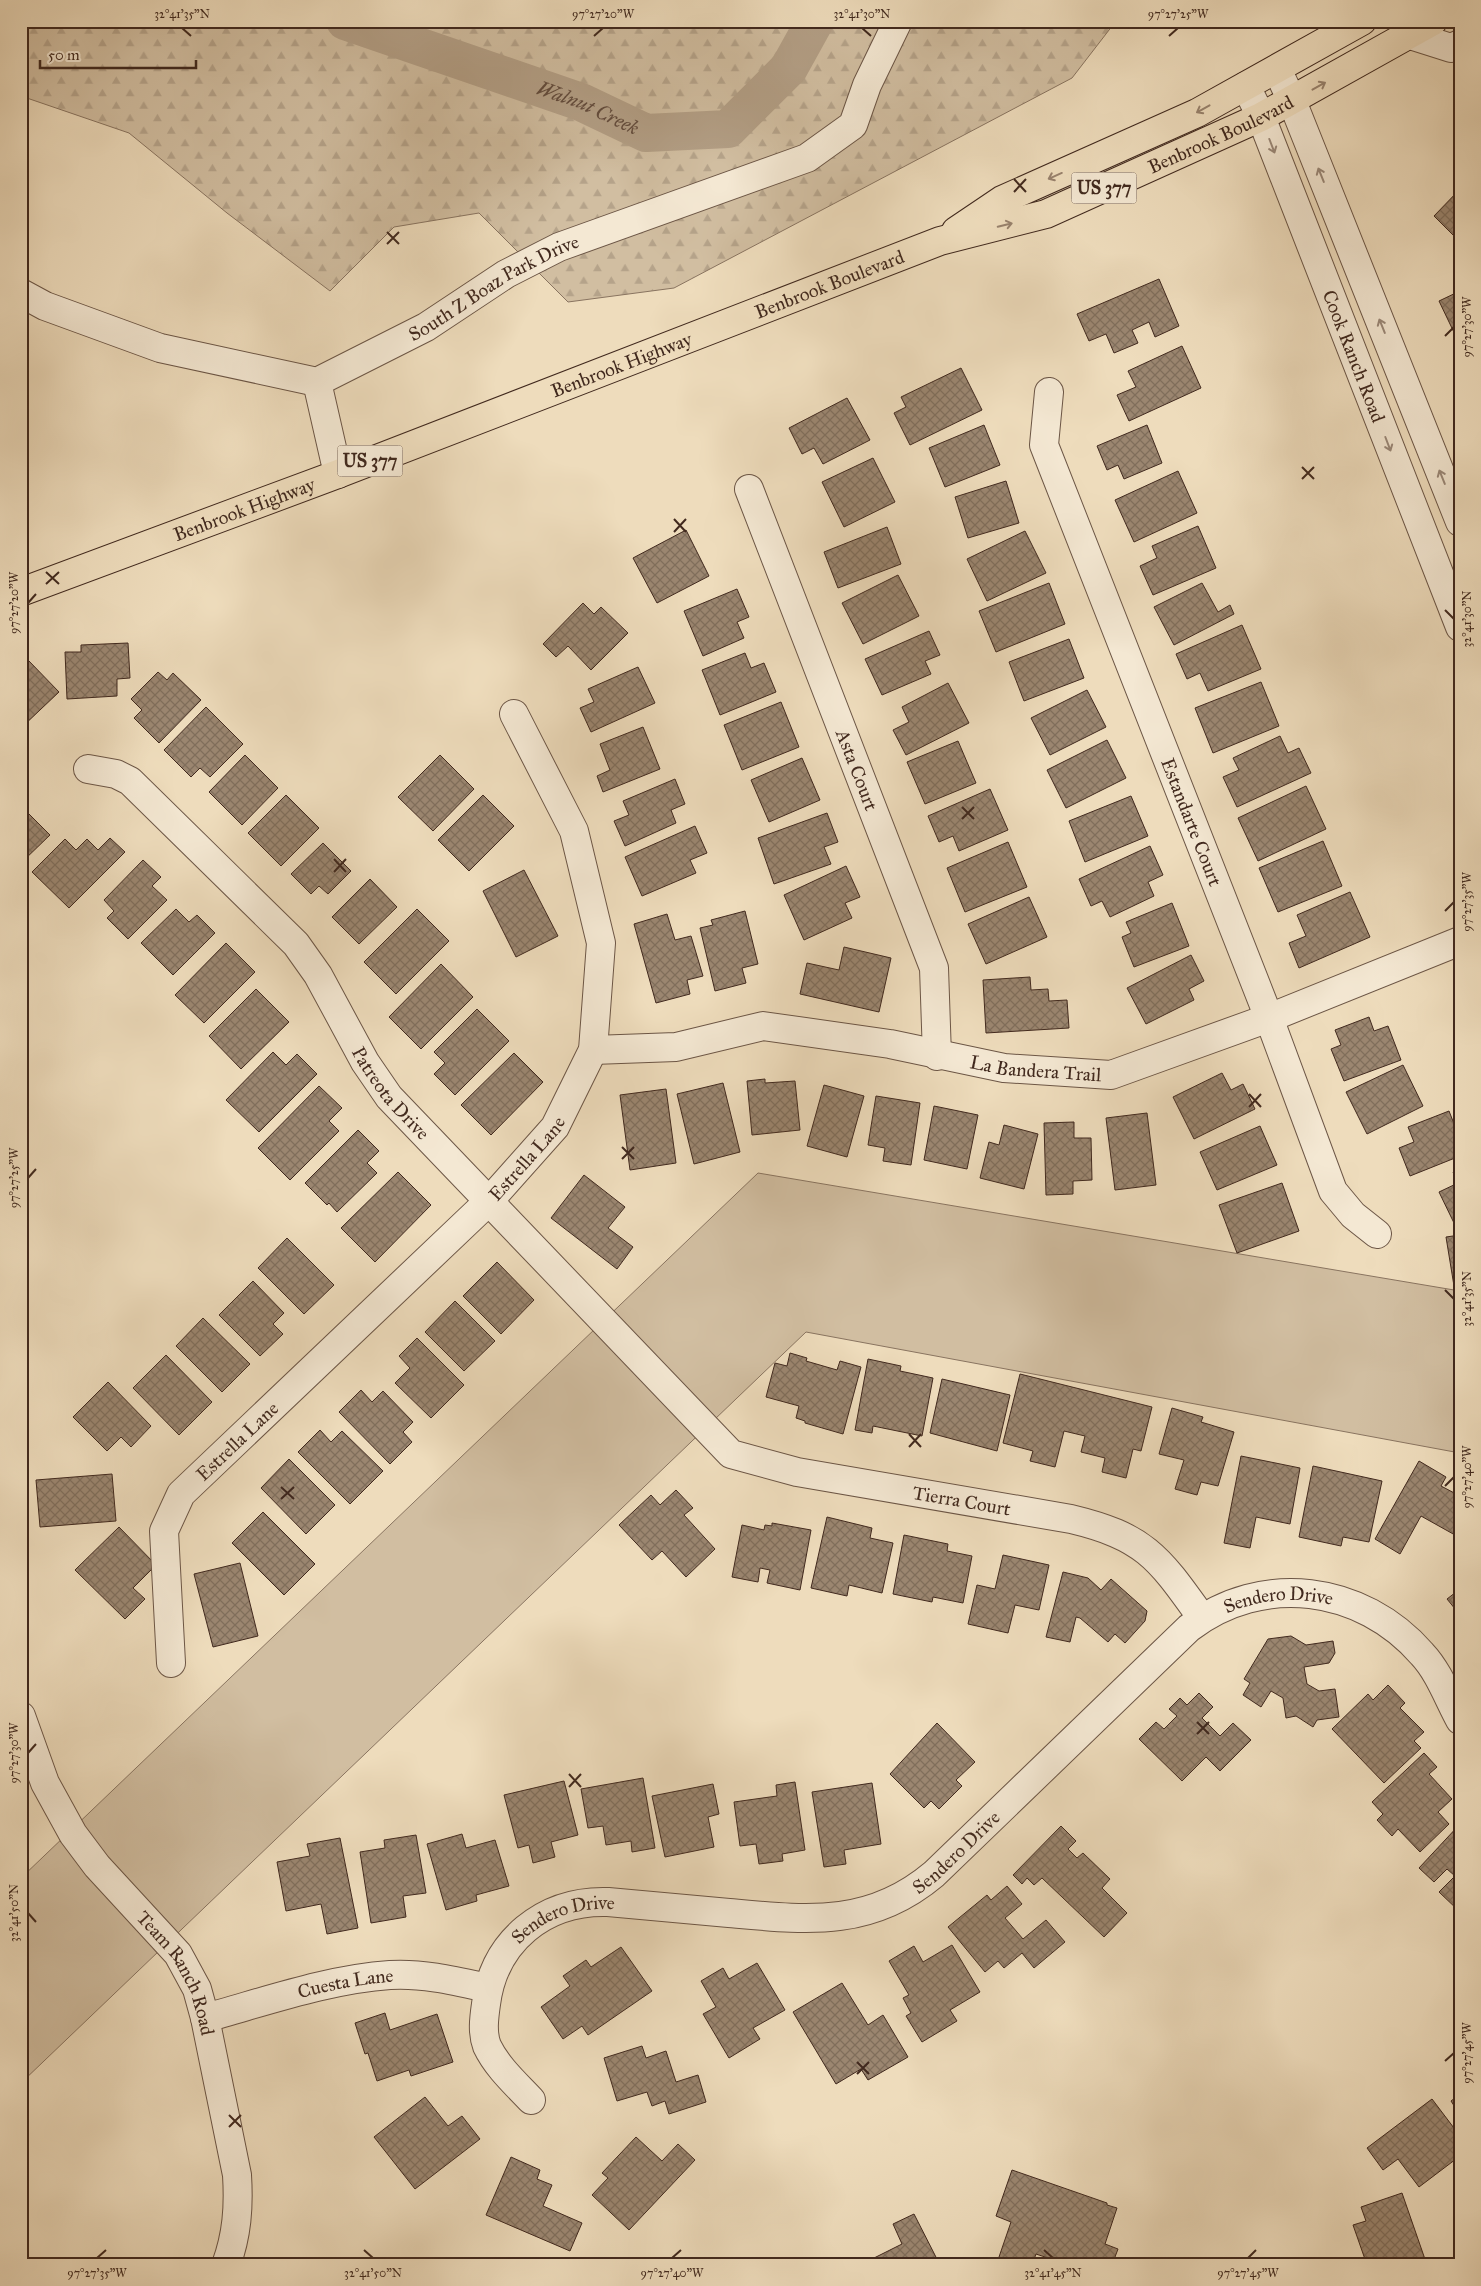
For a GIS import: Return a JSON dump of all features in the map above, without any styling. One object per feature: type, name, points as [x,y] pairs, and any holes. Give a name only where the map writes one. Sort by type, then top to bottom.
[{"type":"main road","name":"Benbrook Boulevard","points":[[940,242],[1002,200],[1197,113],[1362,21]]},
{"type":"main road","name":"Benbrook Boulevard","points":[[718,328],[940,242],[1046,214],[1260,117],[1410,36],[1433,21]]},
{"type":"main road","name":"Benbrook Highway","points":[[21,592],[338,474],[718,328]]},
{"type":"street","name":"South Z Boaz Park Drive","points":[[317,382],[426,327],[506,274],[559,247],[807,158],[853,125],[867,85],[898,21]]},
{"type":"street","points":[[1410,36],[1451,48],[1460,44]]},
{"type":"street","name":"Cook Ranch Road","points":[[1277,69],[1292,101],[1460,522]]},
{"type":"street","name":"Cook Ranch Road","points":[[1246,86],[1260,117],[1460,627]]},
{"type":"street","points":[[21,293],[45,306],[160,348],[317,382],[338,474]]},
{"type":"street","name":"Estandarte Court","points":[[1049,392],[1044,445],[1269,1018],[1333,1191],[1353,1215],[1377,1234]]},
{"type":"street","name":"Asta Court","points":[[749,489],[934,968],[937,1056]]},
{"type":"street","name":"Estrella Lane","points":[[171,1663],[164,1531],[181,1494],[490,1200],[555,1127],[593,1050],[601,943],[574,831],[514,714]]},
{"type":"street","name":"Patreota Drive","points":[[88,769],[116,774],[130,781],[283,928],[313,967],[376,1081],[403,1113],[490,1200],[700,1423]]},
{"type":"street","name":"La Bandera Trail","points":[[593,1050],[676,1046],[763,1026],[890,1044],[937,1056],[1004,1068],[1111,1075],[1269,1018],[1460,941]]},
{"type":"street","name":"Tierra Court","points":[[700,1423],[731,1454],[797,1472],[1071,1519],[1112,1531],[1143,1547],[1156,1558],[1168,1571],[1202,1618]]},
{"type":"street","name":"Sendero Drive","points":[[531,2100],[494,2058],[487,2045],[484,2019],[488,1988],[493,1972],[503,1955],[526,1929],[551,1912],[580,1902],[608,1902],[810,1920],[858,1914],[889,1904],[920,1887],[1202,1618],[1231,1603],[1278,1593],[1312,1594],[1348,1602],[1370,1612],[1390,1625],[1424,1655],[1460,1720]]},
{"type":"street","name":"Team Ranch Road","points":[[21,1716],[52,1799],[73,1834],[96,1866],[178,1954],[197,1989],[237,2176],[239,2202],[237,2226],[226,2265]]},
{"type":"street","name":"Cuesta Lane","points":[[204,2018],[347,1981],[391,1975],[432,1977],[488,1988]]},
{"type":"green space","points":[[21,21],[1116,21],[1072,78],[674,288],[568,302],[479,213],[394,227],[330,291],[227,213],[129,133],[21,96]]},
{"type":"green space","points":[[758,1173],[1460,1291],[1460,1453],[806,1332],[21,2083],[21,1878]]},
{"type":"building","points":[[1460,189],[1460,242],[1434,216]]},
{"type":"building","points":[[1159,279],[1179,326],[1155,337],[1149,322],[1132,330],[1138,343],[1114,353],[1106,334],[1089,341],[1077,314]]},
{"type":"building","points":[[1460,291],[1460,345],[1439,301]]},
{"type":"building","points":[[1182,346],[1201,388],[1129,421],[1117,395],[1136,387],[1128,371]]},
{"type":"building","points":[[961,368],[982,410],[910,445],[894,413],[906,407],[901,397]]},
{"type":"building","points":[[847,398],[870,440],[823,464],[814,448],[802,454],[789,428]]},
{"type":"building","points":[[984,425],[1000,465],[945,487],[929,448]]},
{"type":"building","points":[[1147,425],[1162,463],[1124,479],[1118,465],[1107,470],[1097,446]]},
{"type":"building","points":[[873,458],[895,502],[844,527],[822,482]]},
{"type":"building","points":[[1178,471],[1197,513],[1134,542],[1115,500]]},
{"type":"building","points":[[1006,481],[1019,523],[968,538],[955,497]]},
{"type":"building","points":[[1198,526],[1216,568],[1153,595],[1140,566],[1157,558],[1152,546]]},
{"type":"building","points":[[887,527],[901,564],[838,588],[824,552]]},
{"type":"building","points":[[686,530],[709,576],[657,603],[633,558]]},
{"type":"building","points":[[1025,531],[1046,573],[987,601],[967,559]]},
{"type":"building","points":[[898,575],[919,616],[863,644],[842,603]]},
{"type":"building","points":[[1049,583],[1065,624],[996,652],[979,611]]},
{"type":"building","points":[[1202,583],[1218,612],[1230,605],[1234,614],[1174,645],[1154,607]]},
{"type":"building","points":[[737,589],[749,617],[737,622],[744,638],[703,656],[684,611]]},
{"type":"building","points":[[583,603],[594,614],[601,607],[628,633],[591,670],[568,646],[556,657],[543,644]]},
{"type":"building","points":[[1242,625],[1261,669],[1208,691],[1200,673],[1187,679],[1176,654]]},
{"type":"building","points":[[929,631],[940,655],[925,661],[931,674],[882,695],[865,659]]},
{"type":"building","points":[[1069,639],[1084,678],[1024,701],[1009,662]]},
{"type":"building","points":[[128,643],[130,678],[117,679],[117,696],[67,699],[65,652],[81,652],[81,645]]},
{"type":"building","points":[[745,653],[751,668],[764,663],[776,692],[720,715],[702,670]]},
{"type":"building","points":[[28,660],[59,692],[21,728],[21,666]]},
{"type":"building","points":[[638,667],[655,703],[591,732],[580,708],[594,702],[588,689]]},
{"type":"building","points":[[158,672],[167,680],[173,673],[201,700],[159,743],[134,718],[142,710],[131,699]]},
{"type":"building","points":[[1261,682],[1279,726],[1213,753],[1195,708]]},
{"type":"building","points":[[948,683],[969,723],[906,755],[893,730],[909,722],[902,707]]},
{"type":"building","points":[[1087,690],[1106,727],[1050,755],[1031,718]]},
{"type":"building","points":[[781,702],[799,747],[742,770],[724,725]]},
{"type":"building","points":[[206,707],[243,744],[210,777],[200,768],[191,777],[164,750]]},
{"type":"building","points":[[643,727],[660,769],[603,792],[597,776],[610,770],[600,744]]},
{"type":"building","points":[[1280,736],[1288,753],[1299,748],[1311,773],[1237,807],[1223,777],[1239,770],[1233,758]]},
{"type":"building","points":[[1107,740],[1126,778],[1066,808],[1047,770]]},
{"type":"building","points":[[958,741],[976,783],[925,804],[907,762]]},
{"type":"building","points":[[245,755],[278,788],[242,825],[209,792]]},
{"type":"building","points":[[440,755],[474,789],[433,831],[398,797]]},
{"type":"building","points":[[802,758],[820,800],[769,822],[751,780]]},
{"type":"building","points":[[675,779],[685,804],[671,810],[676,823],[625,846],[614,821],[629,815],[623,801]]},
{"type":"building","points":[[1306,786],[1326,829],[1258,861],[1238,818]]},
{"type":"building","points":[[990,789],[1008,830],[959,851],[953,836],[939,842],[928,816]]},
{"type":"building","points":[[286,795],[319,828],[281,866],[248,833]]},
{"type":"building","points":[[483,795],[514,826],[469,871],[438,840]]},
{"type":"building","points":[[1131,796],[1148,836],[1085,862],[1069,821]]},
{"type":"building","points":[[21,806],[50,835],[21,863]]},
{"type":"building","points":[[827,813],[838,842],[824,847],[831,864],[774,884],[758,838]]},
{"type":"building","points":[[695,826],[707,853],[690,860],[696,873],[642,896],[625,857]]},
{"type":"building","points":[[110,838],[125,852],[69,908],[32,872],[65,839],[76,850],[87,839],[98,850]]},
{"type":"building","points":[[1323,841],[1342,886],[1278,912],[1259,868]]},
{"type":"building","points":[[1008,842],[1027,887],[965,912],[947,868]]},
{"type":"building","points":[[323,843],[351,871],[328,894],[319,886],[311,894],[291,874]]},
{"type":"building","points":[[1150,846],[1163,875],[1148,882],[1154,896],[1110,917],[1102,901],[1091,906],[1079,879]]},
{"type":"building","points":[[143,860],[161,877],[152,886],[167,900],[128,939],[107,918],[114,911],[104,900]]},
{"type":"building","points":[[846,866],[860,897],[845,903],[852,918],[804,940],[784,895]]},
{"type":"building","points":[[524,870],[558,936],[516,957],[483,891]]},
{"type":"building","points":[[370,879],[397,907],[359,944],[332,917]]},
{"type":"building","points":[[1350,892],[1370,937],[1299,968],[1289,943],[1306,936],[1297,915]]},
{"type":"building","points":[[1029,897],[1047,937],[986,964],[968,924]]},
{"type":"building","points":[[1172,903],[1189,946],[1134,967],[1122,937],[1131,933],[1126,922]]},
{"type":"building","points":[[176,909],[189,922],[197,915],[215,933],[173,975],[141,943]]},
{"type":"building","points":[[417,909],[449,941],[396,994],[364,962]]},
{"type":"building","points":[[745,911],[758,964],[742,968],[746,983],[715,991],[700,928],[713,925],[711,920]]},
{"type":"building","points":[[667,914],[675,940],[691,936],[703,976],[687,980],[690,994],[656,1003],[634,924]]},
{"type":"building","points":[[226,943],[255,972],[204,1023],[175,995]]},
{"type":"building","points":[[844,947],[891,958],[879,1012],[800,994],[807,963],[839,970]]},
{"type":"building","points":[[1191,955],[1204,981],[1189,989],[1194,1000],[1146,1024],[1127,988]]},
{"type":"building","points":[[441,964],[473,997],[421,1049],[389,1017]]},
{"type":"building","points":[[1030,977],[1031,990],[1048,989],[1049,1001],[1067,1000],[1069,1028],[986,1033],[983,980]]},
{"type":"building","points":[[256,989],[289,1022],[241,1069],[209,1036]]},
{"type":"building","points":[[477,1009],[509,1041],[455,1095],[434,1074],[445,1063],[434,1052]]},
{"type":"building","points":[[1369,1017],[1374,1031],[1388,1026],[1401,1060],[1344,1081],[1331,1049],[1341,1045],[1335,1030]]},
{"type":"building","points":[[273,1052],[286,1065],[297,1054],[317,1074],[259,1132],[226,1100]]},
{"type":"building","points":[[514,1053],[543,1082],[491,1135],[461,1105]]},
{"type":"building","points":[[1403,1065],[1423,1106],[1367,1134],[1346,1092]]},
{"type":"building","points":[[1222,1073],[1231,1090],[1243,1084],[1255,1109],[1194,1139],[1173,1097]]},
{"type":"building","points":[[765,1079],[765,1083],[795,1081],[800,1130],[752,1135],[747,1081]]},
{"type":"building","points":[[723,1083],[740,1152],[694,1164],[677,1094]]},
{"type":"building","points":[[824,1085],[864,1096],[847,1157],[807,1146]]},
{"type":"building","points":[[319,1086],[342,1108],[329,1121],[339,1131],[290,1180],[258,1148]]},
{"type":"building","points":[[666,1089],[676,1163],[630,1170],[620,1095]]},
{"type":"building","points":[[876,1096],[920,1103],[911,1165],[883,1161],[885,1148],[868,1145]]},
{"type":"building","points":[[934,1106],[978,1115],[967,1169],[924,1160]]},
{"type":"building","points":[[1449,1111],[1460,1139],[1460,1156],[1410,1176],[1399,1148],[1414,1142],[1408,1127]]},
{"type":"building","points":[[1147,1113],[1156,1185],[1115,1190],[1106,1118]]},
{"type":"building","points":[[1074,1122],[1074,1138],[1091,1138],[1092,1180],[1073,1181],[1073,1194],[1046,1195],[1044,1123]]},
{"type":"building","points":[[1004,1125],[1038,1134],[1024,1189],[980,1178],[989,1142],[999,1145]]},
{"type":"building","points":[[1260,1126],[1277,1165],[1217,1190],[1200,1152]]},
{"type":"building","points":[[358,1130],[379,1151],[367,1163],[377,1173],[337,1212],[329,1203],[327,1205],[305,1183]]},
{"type":"building","points":[[1460,1168],[1460,1220],[1454,1223],[1439,1192],[1458,1183],[1453,1172]]},
{"type":"building","points":[[398,1172],[431,1205],[375,1262],[341,1228]]},
{"type":"building","points":[[584,1175],[625,1207],[608,1228],[633,1247],[617,1269],[551,1218]]},
{"type":"building","points":[[1282,1183],[1299,1231],[1237,1253],[1219,1205]]},
{"type":"building","points":[[1460,1235],[1460,1285],[1454,1286],[1446,1237]]},
{"type":"building","points":[[287,1238],[334,1285],[304,1314],[258,1268]]},
{"type":"building","points":[[497,1262],[534,1300],[501,1334],[463,1296]]},
{"type":"building","points":[[253,1281],[284,1313],[273,1324],[283,1334],[260,1356],[219,1315]]},
{"type":"building","points":[[455,1301],[495,1341],[464,1371],[425,1332]]},
{"type":"building","points":[[203,1318],[250,1364],[222,1392],[176,1346]]},
{"type":"building","points":[[417,1338],[464,1385],[431,1418],[395,1383],[410,1368],[399,1356]]},
{"type":"building","points":[[790,1353],[807,1358],[806,1361],[837,1370],[840,1361],[861,1367],[843,1434],[805,1423],[805,1421],[796,1418],[799,1406],[766,1397],[775,1363],[787,1366]]},
{"type":"building","points":[[166,1355],[212,1402],[179,1435],[133,1388]]},
{"type":"building","points":[[868,1359],[901,1366],[900,1371],[933,1378],[922,1436],[873,1426],[872,1433],[855,1430]]},
{"type":"building","points":[[1020,1374],[1152,1407],[1141,1451],[1133,1449],[1126,1478],[1102,1472],[1105,1458],[1081,1452],[1085,1436],[1064,1431],[1055,1467],[1030,1461],[1033,1451],[1003,1443]]},
{"type":"building","points":[[942,1379],[1010,1395],[997,1451],[930,1433]]},
{"type":"building","points":[[108,1382],[151,1426],[131,1447],[121,1437],[107,1451],[73,1417]]},
{"type":"building","points":[[361,1390],[372,1402],[383,1391],[413,1422],[403,1432],[412,1442],[390,1464],[339,1412]]},
{"type":"building","points":[[1172,1408],[1203,1417],[1201,1422],[1234,1432],[1218,1486],[1201,1482],[1197,1495],[1175,1489],[1184,1460],[1159,1454]]},
{"type":"building","points":[[320,1430],[331,1442],[342,1431],[383,1471],[350,1504],[298,1452]]},
{"type":"building","points":[[1241,1456],[1300,1468],[1290,1524],[1256,1517],[1250,1548],[1224,1543]]},
{"type":"building","points":[[289,1459],[335,1505],[306,1534],[261,1488]]},
{"type":"building","points":[[1419,1461],[1446,1477],[1441,1486],[1460,1496],[1460,1527],[1455,1535],[1421,1516],[1400,1554],[1375,1539]]},
{"type":"building","points":[[1313,1466],[1382,1481],[1369,1542],[1343,1537],[1341,1546],[1299,1537]]},
{"type":"building","points":[[112,1474],[116,1521],[40,1527],[36,1480]]},
{"type":"building","points":[[676,1490],[693,1508],[684,1515],[715,1549],[686,1577],[662,1551],[652,1560],[619,1525],[651,1495],[660,1505]]},
{"type":"building","points":[[263,1512],[315,1564],[284,1595],[232,1543]]},
{"type":"building","points":[[827,1517],[872,1528],[870,1538],[893,1543],[882,1593],[849,1585],[847,1596],[811,1588]]},
{"type":"building","points":[[772,1523],[811,1530],[800,1590],[767,1583],[770,1570],[760,1568],[758,1582],[732,1577],[742,1525],[764,1530],[765,1525],[772,1526]]},
{"type":"building","points":[[119,1527],[156,1565],[133,1588],[145,1599],[125,1619],[75,1570]]},
{"type":"building","points":[[904,1535],[948,1544],[947,1551],[972,1556],[963,1603],[933,1597],[932,1602],[893,1594]]},
{"type":"building","points":[[1003,1555],[1049,1565],[1039,1610],[1015,1605],[1008,1633],[968,1624],[977,1585],[995,1589]]},
{"type":"building","points":[[240,1563],[258,1636],[213,1647],[194,1574]]},
{"type":"building","points":[[1063,1572],[1088,1578],[1101,1590],[1111,1579],[1147,1611],[1145,1621],[1125,1643],[1115,1634],[1108,1642],[1080,1618],[1076,1617],[1070,1642],[1046,1637]]},
{"type":"building","points":[[1460,1589],[1460,1615],[1447,1599]]},
{"type":"building","points":[[1291,1636],[1306,1645],[1333,1641],[1335,1653],[1329,1663],[1304,1667],[1307,1684],[1319,1691],[1335,1689],[1339,1717],[1317,1720],[1313,1727],[1296,1716],[1286,1718],[1283,1698],[1271,1691],[1261,1707],[1243,1695],[1250,1683],[1244,1679],[1268,1639]]},
{"type":"building","points":[[1388,1685],[1405,1703],[1400,1708],[1424,1732],[1414,1741],[1421,1748],[1384,1783],[1332,1729],[1368,1694],[1373,1700]]},
{"type":"building","points":[[1199,1693],[1213,1707],[1202,1718],[1220,1736],[1233,1723],[1251,1740],[1220,1771],[1206,1757],[1182,1781],[1139,1739],[1156,1722],[1164,1729],[1177,1716],[1169,1709],[1180,1698],[1187,1705]]},
{"type":"building","points":[[937,1723],[975,1762],[956,1780],[962,1786],[939,1809],[931,1801],[924,1808],[890,1774]]},
{"type":"building","points":[[1424,1753],[1437,1767],[1429,1774],[1452,1799],[1438,1812],[1449,1824],[1420,1852],[1398,1829],[1392,1836],[1377,1820],[1383,1814],[1372,1802]]},
{"type":"building","points":[[643,1778],[655,1848],[632,1852],[631,1841],[606,1845],[603,1826],[588,1828],[581,1789]]},
{"type":"building","points":[[564,1781],[578,1835],[551,1842],[555,1857],[533,1863],[529,1845],[518,1848],[504,1795]]},
{"type":"building","points":[[795,1782],[805,1850],[782,1854],[783,1861],[759,1864],[756,1844],[740,1846],[734,1802],[777,1796],[776,1785]]},
{"type":"building","points":[[872,1783],[881,1844],[844,1850],[846,1864],[824,1867],[812,1792]]},
{"type":"building","points":[[713,1784],[719,1814],[708,1817],[714,1847],[665,1857],[652,1796]]},
{"type":"building","points":[[1460,1824],[1460,1912],[1439,1892],[1455,1876],[1447,1869],[1434,1882],[1419,1868]]},
{"type":"building","points":[[1061,1826],[1076,1841],[1068,1849],[1077,1858],[1083,1853],[1110,1879],[1102,1888],[1127,1913],[1104,1937],[1042,1878],[1034,1885],[1027,1878],[1022,1884],[1013,1875]]},
{"type":"building","points":[[462,1834],[466,1848],[495,1840],[509,1886],[476,1895],[477,1901],[446,1910],[427,1844]]},
{"type":"building","points":[[416,1835],[426,1893],[403,1896],[406,1917],[371,1923],[360,1852],[385,1848],[384,1840]]},
{"type":"building","points":[[340,1838],[358,1928],[327,1934],[321,1904],[286,1911],[277,1862],[310,1856],[307,1844]]},
{"type":"building","points":[[1007,1886],[1022,1904],[1005,1918],[1023,1939],[1046,1920],[1065,1942],[1034,1968],[1022,1953],[1004,1968],[998,1961],[985,1972],[948,1927],[987,1895],[991,1900]]},
{"type":"building","points":[[952,1945],[980,1992],[950,2010],[957,2021],[922,2042],[906,2016],[911,2013],[903,1998],[909,1995],[889,1961],[914,1946],[923,1962]]},
{"type":"building","points":[[621,1947],[652,1991],[588,2035],[582,2026],[563,2039],[541,2007],[570,1986],[563,1976],[586,1960],[591,1967]]},
{"type":"building","points":[[757,1963],[785,2010],[753,2028],[760,2039],[729,2058],[703,2014],[716,2007],[701,1981],[723,1968],[729,1979]]},
{"type":"building","points":[[842,1983],[868,2025],[883,2015],[908,2057],[868,2080],[861,2069],[836,2084],[793,2012]]},
{"type":"building","points":[[385,2013],[390,2030],[437,2014],[453,2062],[411,2076],[409,2070],[377,2081],[368,2053],[365,2054],[355,2023]]},
{"type":"building","points":[[642,2046],[646,2058],[666,2051],[676,2082],[698,2075],[706,2102],[669,2114],[665,2101],[652,2106],[647,2092],[617,2101],[604,2058]]},
{"type":"building","points":[[1460,2094],[1460,2115],[1451,2101]]},
{"type":"building","points":[[425,2097],[448,2126],[462,2116],[480,2139],[415,2189],[374,2137]]},
{"type":"building","points":[[1432,2099],[1460,2136],[1460,2156],[1419,2187],[1398,2159],[1383,2170],[1367,2148]]},
{"type":"building","points":[[636,2137],[662,2161],[678,2144],[695,2160],[629,2230],[592,2195],[608,2178],[602,2173]]},
{"type":"building","points":[[511,2157],[540,2170],[537,2179],[552,2185],[543,2206],[582,2223],[570,2251],[486,2215]]},
{"type":"building","points":[[1012,2170],[1117,2208],[1105,2244],[1118,2249],[1112,2265],[1069,2265],[1036,2254],[1032,2265],[1024,2265],[999,2257],[1011,2222],[996,2216]]},
{"type":"building","points":[[1402,2193],[1427,2265],[1367,2265],[1353,2225],[1366,2221],[1361,2207]]},
{"type":"building","points":[[914,2214],[940,2265],[867,2265],[866,2262],[902,2244],[893,2224]]},
{"type":"waterway","name":"Walnut Creek","points":[[345,21],[581,102],[646,133],[728,129],[789,68],[815,21]]}]
